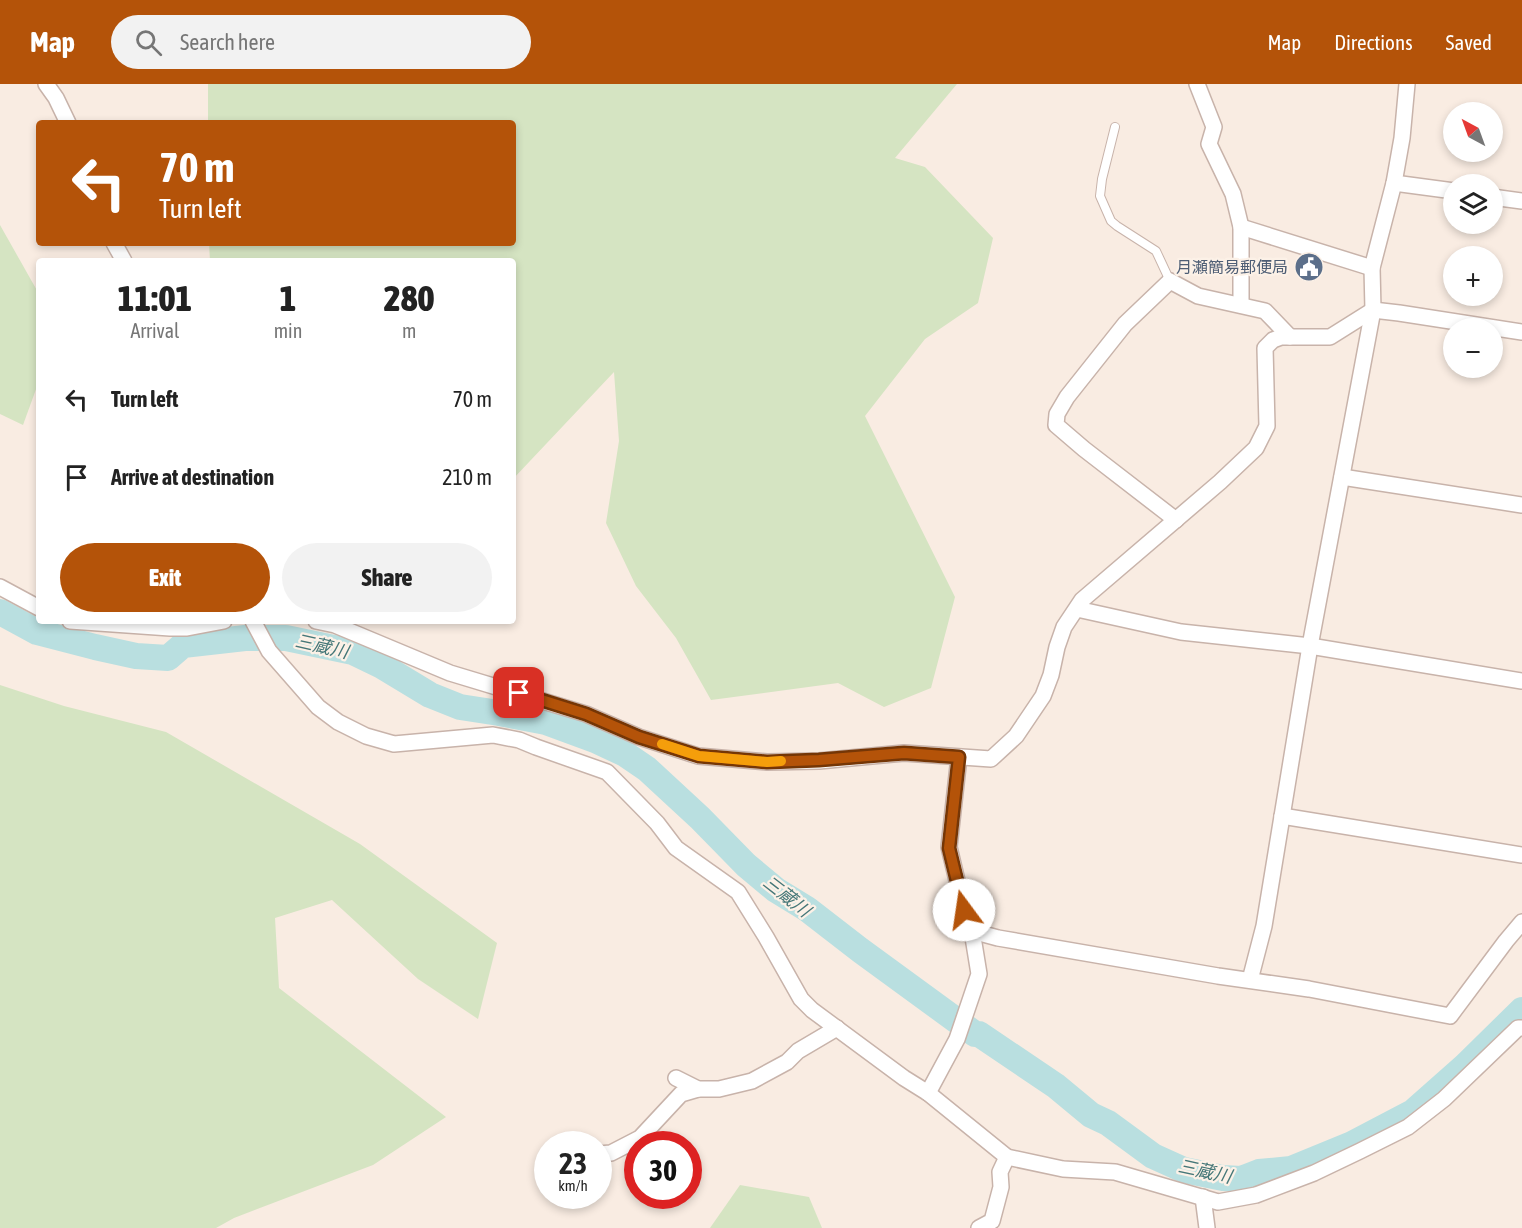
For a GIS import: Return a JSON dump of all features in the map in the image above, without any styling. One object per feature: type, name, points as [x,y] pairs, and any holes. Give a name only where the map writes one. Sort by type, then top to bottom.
[{"type":"street","points":[[46,84],[67,120]]},
{"type":"street","points":[[1197,84],[1214,127],[1209,144],[1233,194],[1241,227],[1241,305]]},
{"type":"street","points":[[1250,980],[1264,926],[1310,646],[1373,310],[1372,268],[1394,183],[1402,138],[1407,84]]},
{"type":"street","points":[[1394,183],[1443,190]]},
{"type":"street","points":[[1503,198],[1522,201]]},
{"type":"street","points":[[1241,227],[1372,268]]},
{"type":"street","points":[[1176,520],[1056,425],[1057,414],[1067,397],[1125,324],[1170,281],[1198,296],[1265,311],[1290,337]]},
{"type":"street","points":[[330,624],[450,673],[586,714],[639,737],[699,756],[767,762],[904,753],[991,759],[1016,736],[1043,696],[1064,627],[1082,600],[1220,482],[1256,448],[1267,426],[1264,348],[1273,340],[1290,337],[1330,337],[1373,310],[1522,332]]},
{"type":"street","points":[[1342,477],[1522,505]]},
{"type":"street","points":[[0,587],[36,606]]},
{"type":"street","points":[[1077,609],[1181,632],[1310,646],[1522,681]]},
{"type":"street","points":[[113,624],[170,628],[206,624]]},
{"type":"street","points":[[256,627],[269,651],[318,707],[338,722],[366,736],[394,744],[493,735],[519,740],[607,772],[657,823],[676,848],[738,892],[801,999],[812,1010],[928,1093],[1007,1157],[1063,1169],[1115,1172],[1218,1202],[1256,1195],[1314,1173],[1408,1127],[1444,1099],[1518,1028],[1522,1028]]},
{"type":"street","points":[[928,1093],[957,1039],[979,974],[972,931],[964,910],[949,848],[959,757]]},
{"type":"street","points":[[1282,816],[1522,855]]},
{"type":"street","points":[[972,931],[998,938],[1309,989],[1450,1016],[1522,922]]},
{"type":"street","points":[[612,1152],[640,1138],[681,1094],[698,1089],[719,1089],[752,1081],[787,1062],[798,1051],[837,1028]]},
{"type":"street","points":[[676,1078],[698,1089]]},
{"type":"street","points":[[979,1228],[992,1221],[1001,1187],[1000,1172],[1007,1157]]},
{"type":"street","points":[[1203,1197],[1208,1228]]},
{"type":"lane","points":[[1115,127],[1100,196],[1111,221],[1156,251],[1170,281]]},
{"type":"green space","points":[[208,84],[957,84],[895,158],[925,167],[993,238],[978,303],[925,339],[865,416],[955,597],[931,688],[884,707],[838,683],[711,700],[676,638],[636,586],[606,523],[619,441],[614,372],[516,476],[516,258],[210,258],[209,246],[516,246],[516,120],[208,120]]},
{"type":"green space","points":[[0,225],[36,289],[36,389],[23,425],[0,414]]},
{"type":"green space","points":[[0,685],[64,706],[166,732],[360,844],[497,943],[478,1019],[418,979],[332,900],[275,918],[279,988],[446,1117],[373,1165],[234,1218],[216,1228],[0,1228]]},
{"type":"green space","points":[[740,1185],[809,1197],[822,1228],[710,1228]]},
{"type":"waterway","name":"三蔵川","points":[[0,612],[37,632],[136,656],[168,658],[183,645],[245,638],[286,638],[353,652],[382,666],[430,695],[460,707],[546,722],[625,754],[647,769],[746,865],[776,890],[807,909],[975,1034],[979,1034],[1056,1086],[1091,1115],[1108,1123],[1153,1156],[1184,1170],[1223,1178],[1241,1179],[1259,1172],[1291,1169],[1352,1144],[1413,1112],[1465,1066],[1522,1010]]},
{"type":"slow traffic","points":[[662,744],[699,756],[767,762],[781,761]]},
{"type":"place","name":"月瀬簡易郵便局","points":[[1309,267]]},
{"type":"route","points":[[519,693],[586,714],[639,737],[699,756],[767,762],[904,753],[959,757],[949,848],[964,910]]}]
